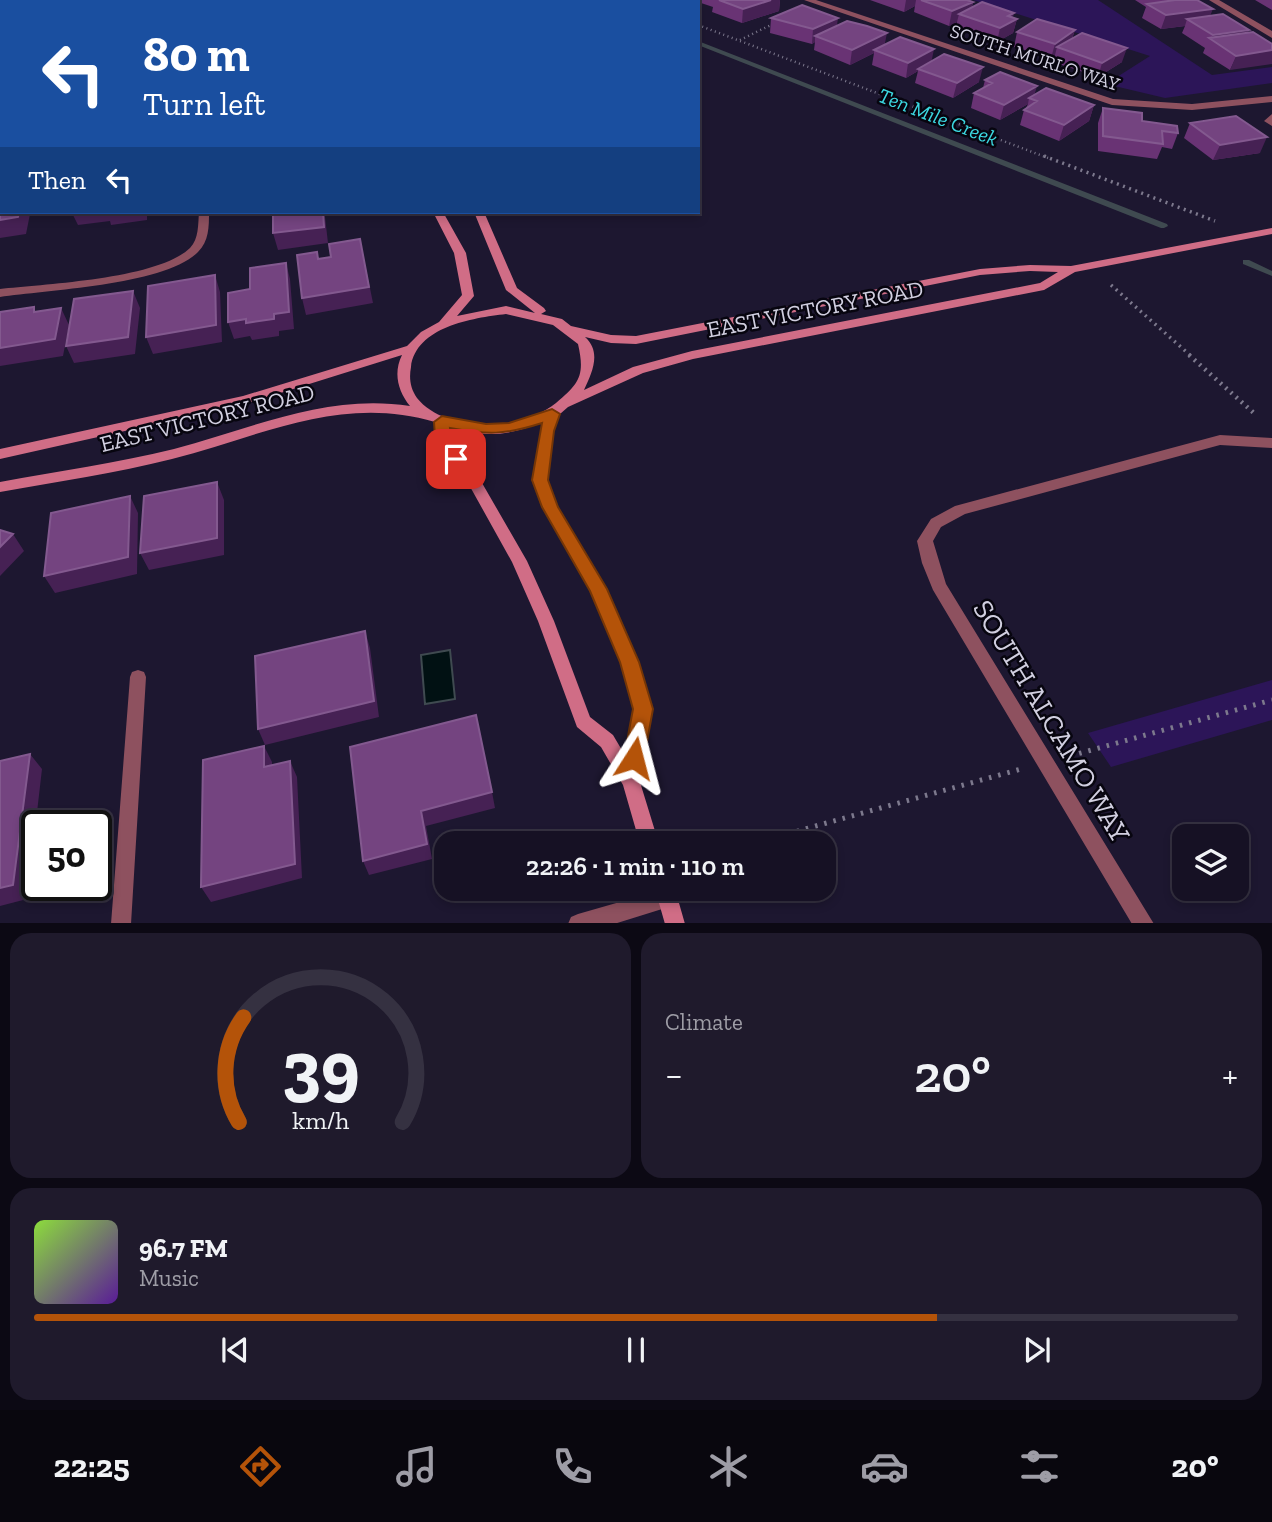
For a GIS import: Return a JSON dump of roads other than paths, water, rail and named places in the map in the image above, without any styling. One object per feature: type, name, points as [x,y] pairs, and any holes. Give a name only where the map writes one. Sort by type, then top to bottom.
[{"type":"main road","points":[[439,214],[460,253],[468,296],[458,310],[413,348],[403,373],[405,387],[425,413],[442,422],[486,430],[521,425],[552,414],[569,403],[582,389],[590,361],[585,344],[572,330],[529,305],[512,290],[480,214]]},
{"type":"main road","name":"EAST VICTORY ROAD","points":[[572,330],[611,340],[636,341],[980,272],[1030,268],[1071,269],[1272,231]]},
{"type":"main road","name":"EAST VICTORY ROAD","points":[[569,403],[638,370],[692,355],[1044,286],[1071,269]]},
{"type":"main road","points":[[438,327],[480,312],[506,310],[554,319]]},
{"type":"main road","name":"EAST VICTORY ROAD","points":[[0,454],[243,400],[298,384],[364,359],[413,348]]},
{"type":"main road","name":"EAST VICTORY ROAD","points":[[0,487],[195,448],[320,410],[376,404],[425,413]]},
{"type":"main road","points":[[552,414],[540,480],[550,507],[598,589],[629,662],[643,709],[631,782]]},
{"type":"main road","points":[[442,422],[443,437],[473,480],[519,561],[546,621],[583,722],[607,741],[631,782],[646,831]]},
{"type":"main road","points":[[668,901],[675,923]]},
{"type":"street","name":"SOUTH MURLO WAY","points":[[808,0],[1112,102],[1172,109],[1208,108],[1272,99]]},
{"type":"street","points":[[1213,0],[1272,36]]},
{"type":"street","points":[[1258,101],[1272,110]]},
{"type":"street","points":[[1272,117],[1269,121],[1272,123]]},
{"type":"street","points":[[0,293],[147,271],[173,263],[191,252],[201,241],[204,214]]},
{"type":"street","name":"SOUTH ALCAMO WAY","points":[[1144,923],[939,586],[925,541],[936,523],[960,510],[1220,440],[1272,443]]},
{"type":"street","points":[[121,923],[138,677]]},
{"type":"street","points":[[578,923],[645,901]]},
{"type":"waterway","name":"Ten Mile Creek","points":[[700,44],[1164,226]]},
{"type":"waterway","name":"Ten Mile Creek","points":[[1246,262],[1272,274]]}]
